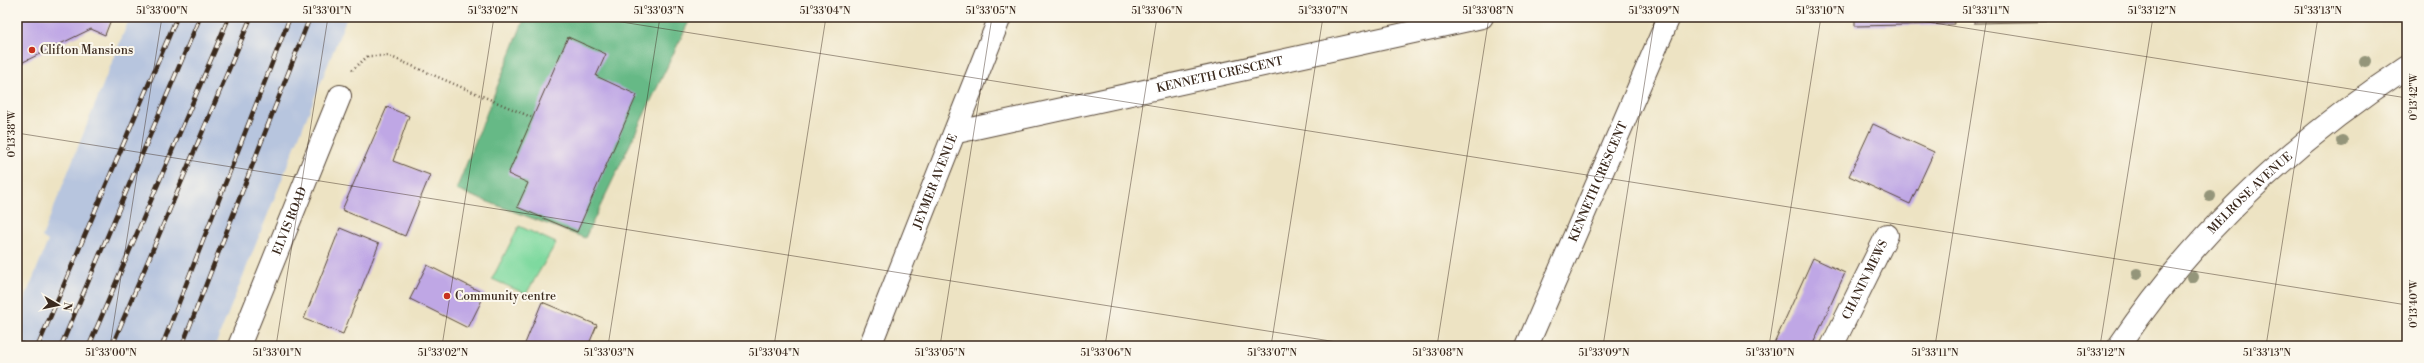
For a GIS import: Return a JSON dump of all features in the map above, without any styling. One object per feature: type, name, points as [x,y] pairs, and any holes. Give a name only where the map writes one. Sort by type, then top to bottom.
[{"type":"street","name":"JEYMER AVENUE","points":[[870,346],[921,213],[957,132],[1000,17]]},
{"type":"street","name":"KENNETH CRESCENT","points":[[957,132],[1482,17]]},
{"type":"street","name":"KENNETH CRESCENT","points":[[1527,346],[1669,17]]},
{"type":"street","name":"MELROSE AVENUE","points":[[2119,346],[2148,303],[2211,229],[2290,154],[2352,102],[2407,67]]},
{"type":"street","name":"ELVIS ROAD","points":[[238,346],[340,96]]},
{"type":"street","name":"CHANIN MEWS","points":[[1832,346],[1887,235]]},
{"type":"path","points":[[340,96],[352,69],[368,56],[389,56],[531,117]]},
{"type":"shaded area","points":[[130,17],[347,17],[215,346],[17,346],[17,318],[48,241],[42,237]]},
{"type":"green space","points":[[525,17],[691,17],[585,238],[456,190]]},
{"type":"green space","points":[[519,226],[556,243],[526,294],[492,279]]},
{"type":"building","name":"Clifton Mansions","points":[[17,17],[112,17],[105,35],[91,29],[17,65]]},
{"type":"building","points":[[1855,17],[1953,17],[1954,24],[1855,26]]},
{"type":"building","points":[[1974,17],[2073,17],[2073,21],[1974,23]]},
{"type":"building","points":[[568,37],[606,54],[596,76],[637,95],[577,232],[517,207],[528,183],[508,174]]},
{"type":"building","points":[[387,107],[409,116],[393,161],[430,175],[405,236],[342,210]]},
{"type":"building","points":[[1873,124],[1934,152],[1910,204],[1849,176]]},
{"type":"building","points":[[340,228],[379,244],[343,334],[304,319]]},
{"type":"building","points":[[1813,258],[1845,273],[1812,346],[1773,346]]},
{"type":"building","name":"Community centre","points":[[427,265],[485,294],[468,328],[410,299]]},
{"type":"building","points":[[542,302],[597,325],[588,346],[524,346]]},
{"type":"railway","points":[[38,346],[177,17]]},
{"type":"railway","points":[[61,346],[200,17]]},
{"type":"railway","points":[[89,346],[229,17]]},
{"type":"railway","points":[[112,346],[251,17]]},
{"type":"railway","points":[[162,346],[290,17]]},
{"type":"railway","points":[[182,346],[310,17]]},
{"type":"place","name":"Clifton Mansions","points":[[32,50]]},
{"type":"place","name":"Community centre","points":[[447,296]]}]
